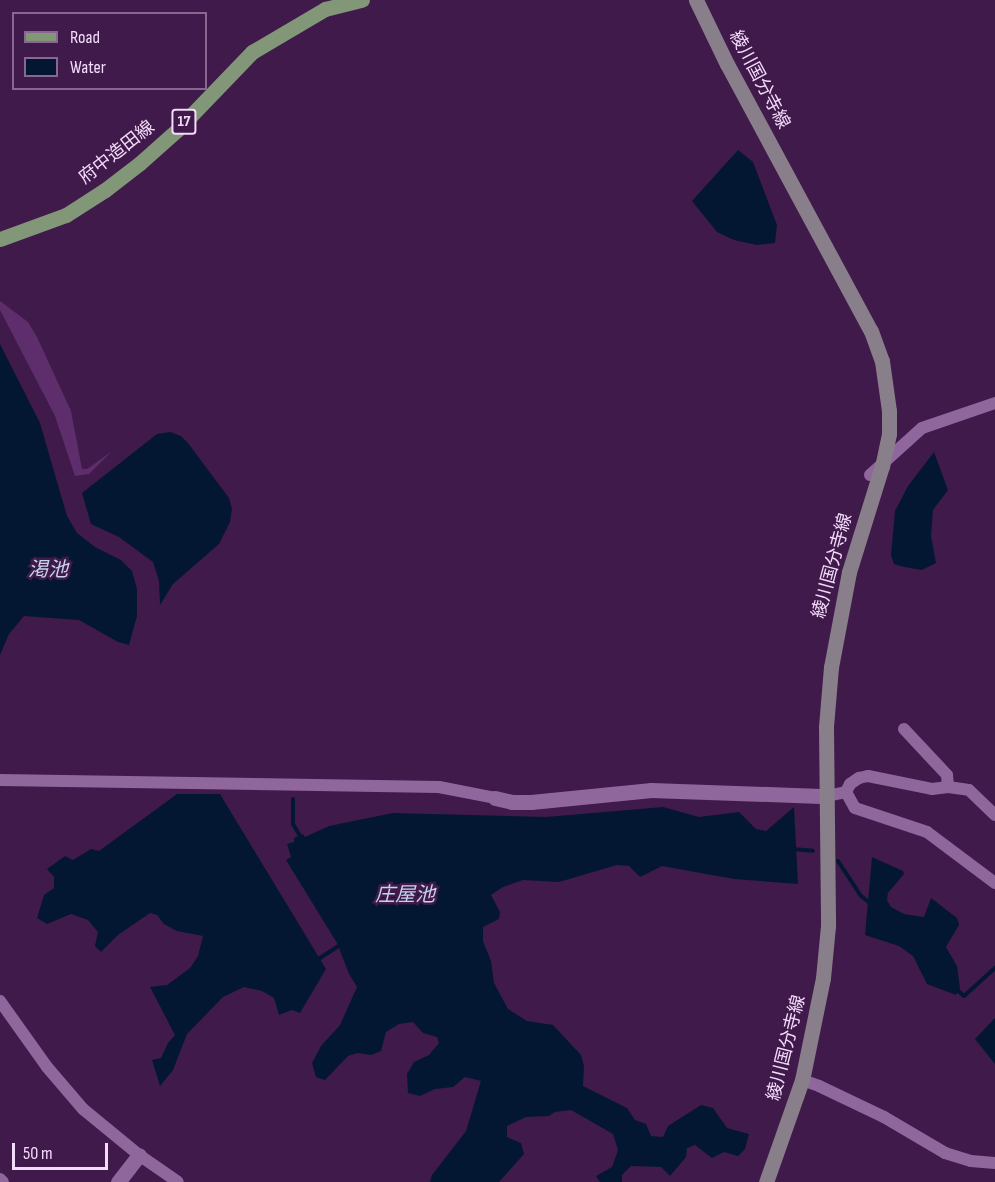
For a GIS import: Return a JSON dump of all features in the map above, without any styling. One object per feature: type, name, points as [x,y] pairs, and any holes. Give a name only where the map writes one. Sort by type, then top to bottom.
[{"type":"main road","name":"府中造田線","points":[[0,239],[66,215],[105,190],[177,130],[252,52],[324,4],[363,0]]},
{"type":"main road","name":"綾川国分寺線","points":[[696,0],[727,64],[871,331],[882,361],[888,403],[889,434],[876,470],[838,620],[826,727],[828,926],[814,1030],[802,1080],[766,1182]]},
{"type":"street","points":[[876,470],[922,428],[995,403]]},
{"type":"street","points":[[904,729],[947,775],[948,787]]},
{"type":"street","points":[[846,792],[850,784],[859,778],[868,777],[932,789],[948,787],[969,790],[995,815]]},
{"type":"street","points":[[0,780],[439,787],[512,802],[651,790],[827,796],[846,792]]},
{"type":"street","points":[[846,792],[855,808],[927,832],[995,883]]},
{"type":"street","points":[[0,1001],[47,1067],[83,1109],[138,1155],[178,1182]]},
{"type":"street","points":[[802,1080],[884,1117],[945,1153],[971,1161],[995,1163]]},
{"type":"street","points":[[118,1182],[138,1155]]},
{"type":"shaded area","points":[[0,301],[28,322],[37,337],[71,411],[82,469],[87,469],[111,452],[89,474],[75,476],[55,416],[0,310]]},
{"type":"water","points":[[738,150],[753,162],[777,225],[775,243],[757,245],[734,240],[717,232],[692,201]]},
{"type":"water","name":"渇池","points":[[0,344],[40,423],[67,516],[77,533],[95,547],[121,560],[132,571],[137,589],[137,616],[129,645],[118,642],[79,620],[24,616],[9,634],[0,655]]},
{"type":"water","points":[[170,432],[181,436],[188,443],[229,498],[232,509],[230,522],[219,544],[173,584],[160,605],[159,581],[153,562],[119,537],[91,524],[82,493],[157,434]]},
{"type":"water","points":[[934,452],[948,490],[933,510],[931,536],[936,563],[922,570],[894,564],[891,555],[895,511],[908,486]]},
{"type":"water","points":[[177,794],[220,794],[326,969],[300,1013],[292,1010],[279,1015],[274,998],[262,991],[244,987],[223,997],[187,1034],[173,1070],[160,1086],[152,1060],[161,1058],[168,1043],[175,1035],[150,987],[167,985],[190,968],[198,956],[203,936],[177,931],[164,924],[157,915],[150,913],[118,935],[101,952],[95,946],[98,932],[88,920],[71,914],[47,924],[37,918],[44,895],[54,888],[54,877],[47,869],[65,856],[73,860],[91,849],[99,851]]},
{"type":"water","name":"庄屋池","points":[[663,807],[699,817],[739,812],[756,829],[766,831],[794,807],[798,884],[734,879],[662,866],[640,877],[629,866],[617,865],[559,882],[523,880],[503,887],[491,895],[500,912],[499,919],[483,927],[483,941],[491,961],[494,983],[508,1009],[527,1021],[553,1025],[581,1055],[584,1066],[583,1086],[627,1108],[635,1120],[646,1124],[651,1136],[663,1137],[668,1126],[701,1105],[713,1108],[727,1128],[749,1134],[745,1149],[738,1156],[724,1152],[712,1158],[695,1145],[687,1148],[686,1157],[670,1176],[661,1167],[631,1166],[622,1175],[622,1182],[600,1182],[596,1176],[612,1167],[618,1150],[613,1134],[571,1110],[555,1112],[549,1116],[526,1117],[507,1126],[507,1137],[521,1143],[524,1154],[499,1182],[430,1182],[432,1175],[466,1131],[481,1081],[465,1077],[453,1087],[435,1089],[420,1096],[408,1093],[407,1074],[414,1062],[429,1055],[439,1043],[437,1037],[423,1033],[413,1022],[399,1024],[386,1032],[381,1051],[371,1055],[358,1053],[348,1056],[325,1080],[316,1077],[312,1063],[321,1046],[340,1025],[357,987],[349,974],[337,943],[286,860],[291,857],[287,844],[294,842],[294,838],[303,834],[305,837],[329,826],[393,813],[546,817]]},
{"type":"water","points":[[872,857],[903,871],[904,874],[888,893],[887,900],[891,907],[904,914],[924,917],[931,898],[957,918],[959,925],[946,947],[957,966],[960,988],[956,995],[927,984],[913,956],[899,946],[865,935]]},
{"type":"water","points":[[995,1018],[995,1064],[975,1039]]},
{"type":"waterway","points":[[293,799],[293,824],[301,838]]},
{"type":"waterway","points":[[792,849],[813,851]]},
{"type":"waterway","points":[[838,861],[861,896],[870,903]]},
{"type":"waterway","points":[[317,960],[340,945]]},
{"type":"waterway","points":[[955,988],[964,996],[995,968]]}]
